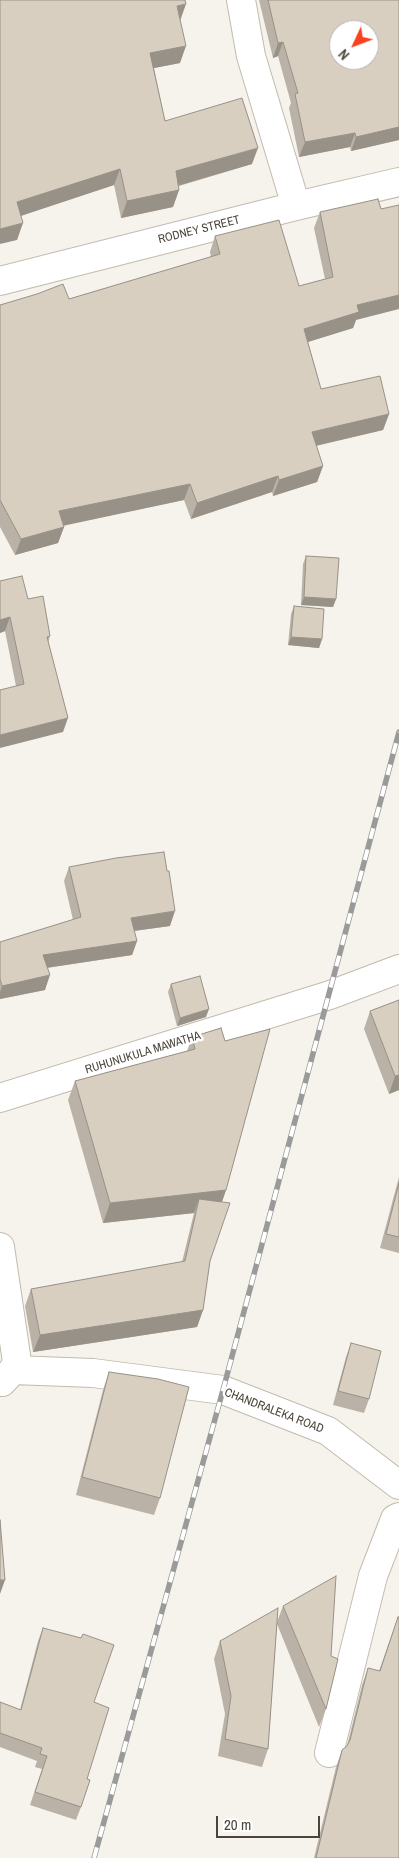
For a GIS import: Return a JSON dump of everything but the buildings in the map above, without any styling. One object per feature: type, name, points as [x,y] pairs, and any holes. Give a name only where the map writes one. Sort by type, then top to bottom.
[{"type":"street","points":[[240,0],[251,56],[296,206]]},
{"type":"street","name":"RODNEY STREET","points":[[0,281],[296,206],[399,182]]},
{"type":"street","name":"RUHUNUKULA MAWATHA","points":[[0,1098],[330,994],[399,969]]},
{"type":"street","points":[[0,1247],[17,1362],[6,1377]]},
{"type":"street","name":"CHANDRALEKA ROAD","points":[[6,1377],[93,1373],[223,1390],[328,1431],[399,1486]]},
{"type":"street","points":[[329,1753],[373,1576],[395,1519],[399,1517]]},
{"type":"railway","points":[[94,1858],[223,1390],[399,732]]}]
